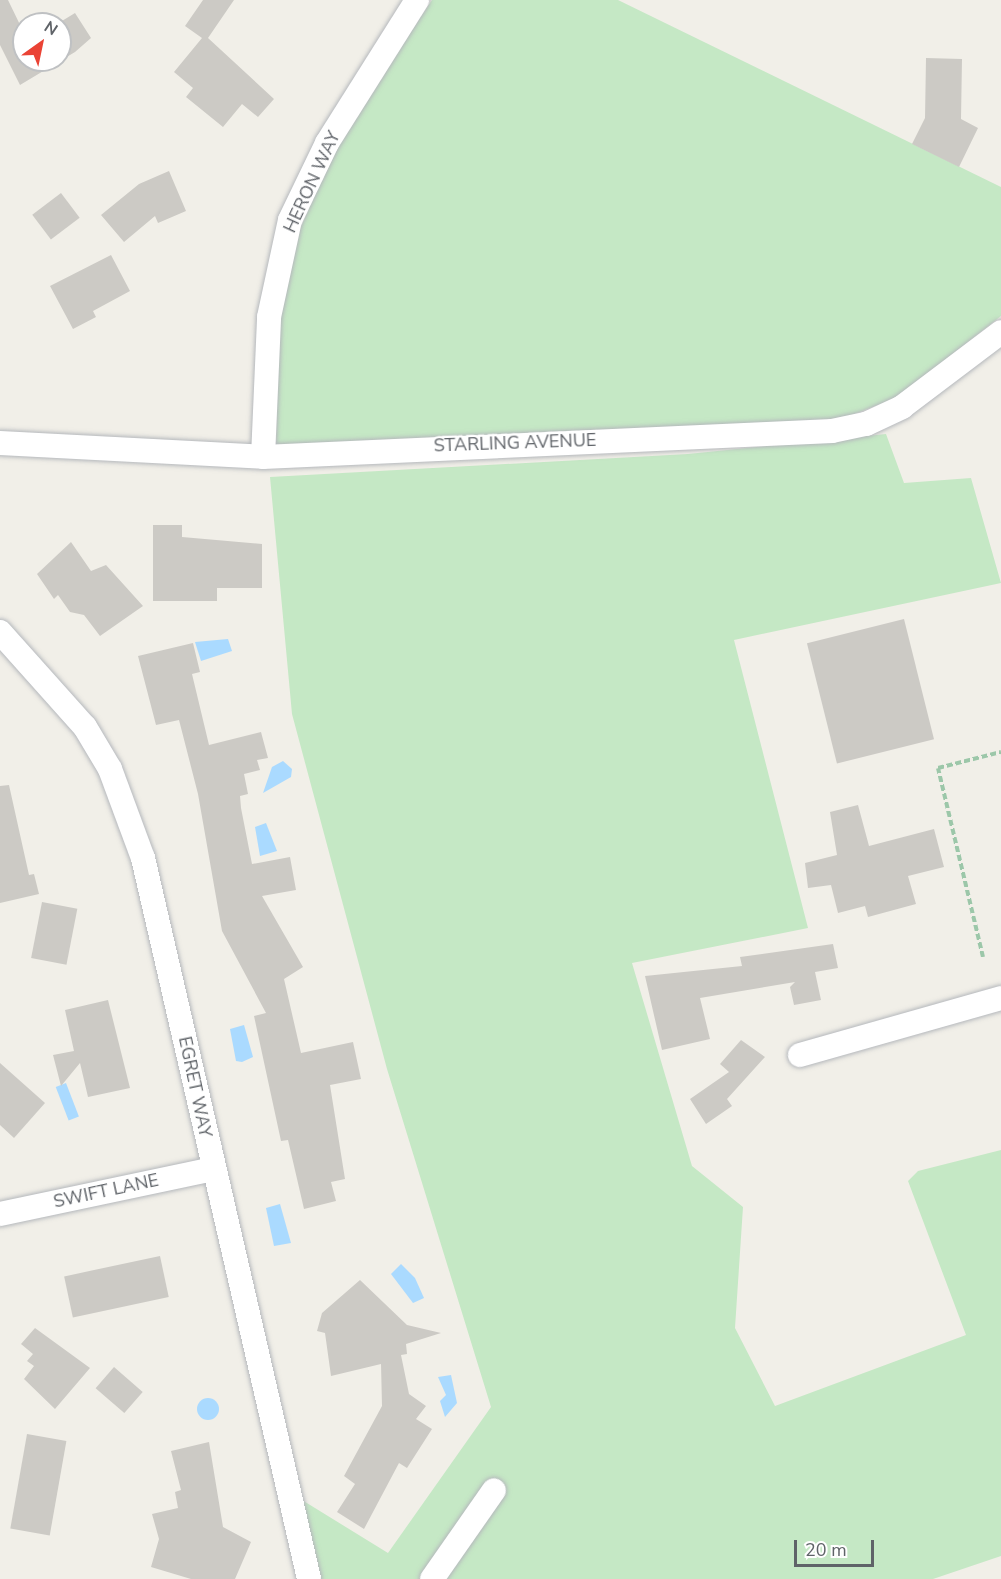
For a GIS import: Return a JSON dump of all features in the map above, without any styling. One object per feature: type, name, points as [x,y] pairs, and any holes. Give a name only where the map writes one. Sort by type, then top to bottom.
[{"type":"street","name":"HERON WAY","points":[[263,457],[269,317],[290,220],[327,143],[417,0]]},
{"type":"street","name":"STARLING AVENUE","points":[[0,443],[263,457],[832,431],[866,424],[902,407],[1001,332]]},
{"type":"street","name":"EGRET WAY","points":[[0,632],[85,727],[126,809],[159,919],[213,1169],[309,1579]]},
{"type":"street","points":[[800,1055],[1001,998]]},
{"type":"street","name":"SWIFT LANE","points":[[0,1214],[213,1169]]},
{"type":"street","points":[[432,1579],[494,1490]]},
{"type":"path","points":[[983,957],[938,768],[1001,752]]},
{"type":"green space","points":[[432,0],[618,0],[1001,187],[1001,316],[898,397],[839,420],[276,451],[279,305],[295,241],[334,148]]},
{"type":"green space","points":[[886,434],[904,483],[971,478],[1001,583],[734,640],[808,928],[632,963],[692,1166],[743,1207],[735,1328],[775,1406],[966,1335],[908,1181],[918,1171],[1001,1150],[1001,1556],[933,1579],[321,1579],[302,1500],[388,1553],[491,1407],[387,1069],[292,714],[270,477],[688,454]]},
{"type":"water","points":[[228,639],[232,651],[201,661],[195,642]]},
{"type":"water","points":[[283,761],[292,769],[291,777],[263,793],[272,767]]},
{"type":"water","points":[[266,823],[277,851],[260,856],[255,827]]},
{"type":"water","points":[[244,1025],[253,1057],[242,1062],[236,1061],[230,1029]]},
{"type":"water","points":[[66,1083],[79,1117],[69,1121],[56,1087]]},
{"type":"water","points":[[280,1204],[291,1243],[274,1246],[266,1208]]},
{"type":"water","points":[[401,1264],[415,1278],[424,1298],[413,1303],[391,1274]]},
{"type":"water","points":[[451,1375],[457,1403],[445,1417],[440,1401],[446,1395],[438,1377]]},
{"type":"water","points":[[208,1398],[216,1401],[219,1409],[216,1417],[208,1420],[200,1417],[197,1409],[200,1401]]},
{"type":"building","points":[[0,0],[8,0],[14,12],[12,12],[12,69],[0,45]]},
{"type":"building","points":[[203,0],[234,0],[208,38],[274,99],[258,117],[242,104],[223,127],[186,97],[193,88],[174,72],[202,38],[185,26]]},
{"type":"building","points":[[75,13],[91,38],[72,54],[72,15]]},
{"type":"building","points":[[926,58],[962,59],[961,119],[978,128],[959,167],[912,144],[925,118]]},
{"type":"building","points":[[14,72],[42,72],[20,85]]},
{"type":"building","points":[[169,171],[186,211],[158,223],[155,216],[124,242],[101,215],[139,184]]},
{"type":"building","points":[[61,193],[80,218],[51,239],[32,215]]},
{"type":"building","points":[[111,255],[130,291],[93,311],[96,317],[73,329],[50,286]]},
{"type":"building","points":[[153,525],[182,525],[182,537],[262,544],[262,588],[217,588],[217,601],[153,601]]},
{"type":"building","points":[[71,542],[91,571],[106,565],[143,606],[100,636],[84,615],[70,612],[58,595],[54,599],[37,574]]},
{"type":"building","points":[[904,619],[934,739],[837,764],[807,643]]},
{"type":"building","points":[[193,643],[200,672],[192,674],[209,745],[261,732],[268,758],[257,760],[260,770],[244,774],[248,794],[240,796],[241,808],[252,864],[290,857],[296,890],[262,896],[303,967],[284,979],[301,1053],[353,1042],[361,1079],[330,1085],[345,1179],[331,1182],[336,1201],[304,1209],[288,1140],[281,1141],[254,1016],[266,1013],[222,931],[198,794],[179,720],[156,725],[138,656]]},
{"type":"building","points":[[9,785],[29,875],[34,874],[39,894],[0,903],[0,786]]},
{"type":"building","points":[[858,805],[869,846],[934,829],[944,867],[908,876],[916,904],[868,917],[865,906],[838,913],[831,885],[808,888],[805,863],[837,855],[830,812]]},
{"type":"building","points":[[42,902],[77,909],[66,965],[31,958]]},
{"type":"building","points":[[833,944],[838,968],[815,972],[821,1000],[794,1005],[790,987],[795,982],[700,998],[710,1039],[662,1050],[645,976],[742,966],[740,957]]},
{"type":"building","points":[[108,1000],[130,1088],[88,1097],[80,1063],[61,1086],[53,1055],[74,1051],[65,1010]]},
{"type":"building","points":[[741,1040],[765,1057],[727,1099],[732,1106],[706,1124],[690,1099],[729,1072],[720,1064]]},
{"type":"building","points":[[0,1063],[45,1103],[14,1138],[0,1125]]},
{"type":"building","points":[[160,1256],[169,1297],[73,1317],[64,1276]]},
{"type":"building","points":[[360,1280],[407,1325],[441,1333],[406,1344],[407,1354],[401,1355],[409,1394],[426,1406],[416,1419],[432,1429],[407,1468],[399,1463],[364,1529],[337,1512],[355,1484],[344,1476],[382,1406],[381,1364],[331,1376],[325,1333],[317,1331],[322,1313]]},
{"type":"building","points":[[35,1328],[90,1368],[55,1409],[24,1379],[34,1366],[27,1361],[33,1354],[21,1344]]},
{"type":"building","points":[[114,1367],[143,1392],[124,1413],[96,1388]]},
{"type":"building","points":[[27,1434],[66,1441],[50,1535],[10,1529]]},
{"type":"building","points":[[209,1442],[223,1527],[251,1542],[235,1579],[191,1579],[151,1567],[159,1539],[152,1514],[178,1508],[175,1492],[181,1490],[171,1451]]}]
